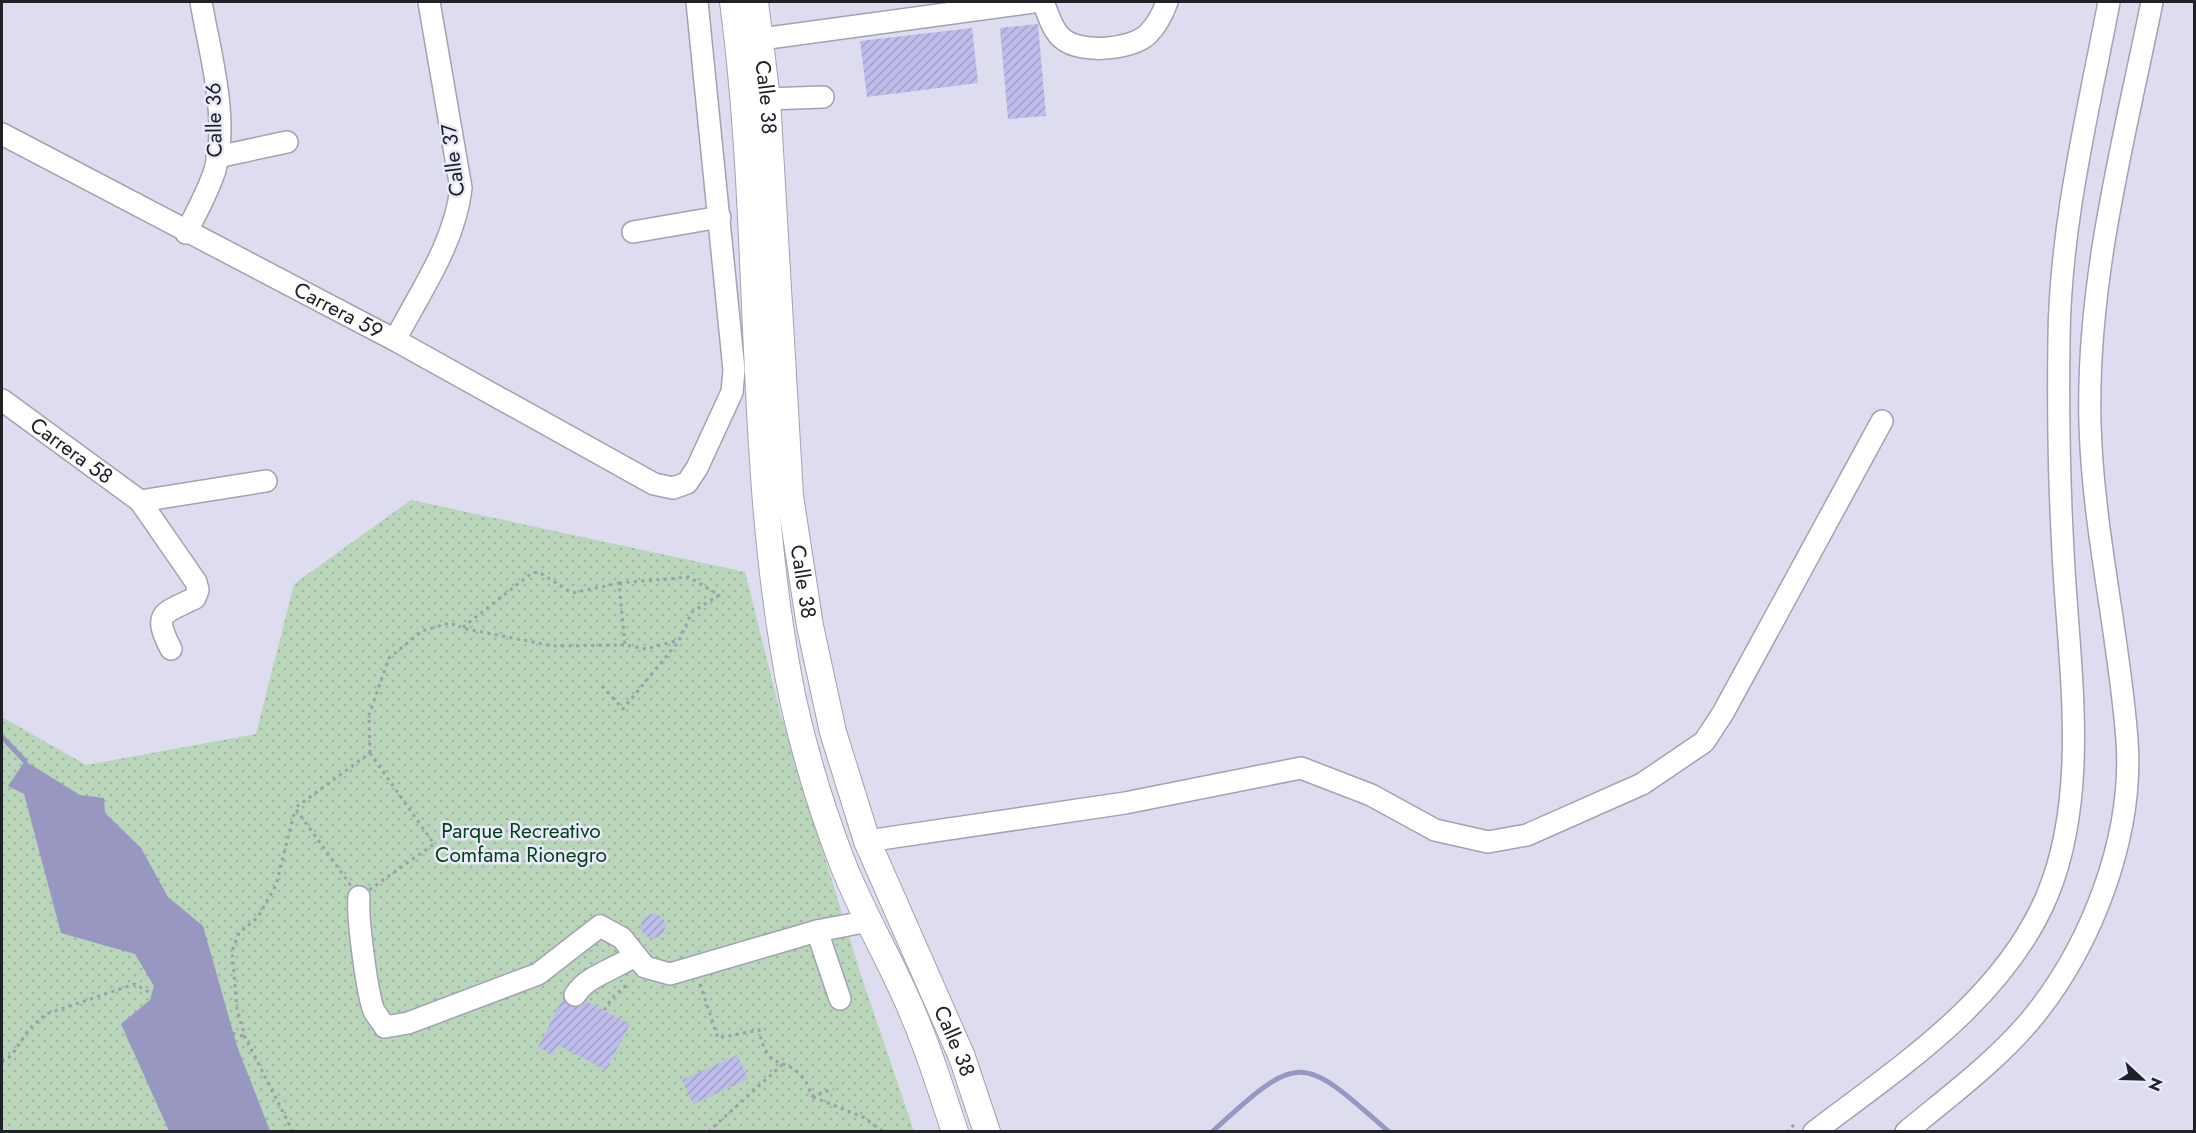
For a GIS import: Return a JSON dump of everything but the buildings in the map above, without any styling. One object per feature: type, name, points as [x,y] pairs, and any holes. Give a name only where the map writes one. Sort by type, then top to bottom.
[{"type":"main road","name":"Calle 38","points":[[733,2],[747,124],[762,420],[777,592],[794,701],[819,795],[843,862],[903,991],[932,1062],[955,1131]]},
{"type":"main road","name":"Calle 38","points":[[755,2],[767,99],[790,496],[810,626],[832,732],[867,841],[958,1047],[987,1131]]},
{"type":"street","name":"Calle 36","points":[[186,233],[204,196],[217,156],[219,118],[201,2]]},
{"type":"street","name":"Calle 37","points":[[394,340],[447,240],[459,210],[461,188],[429,2]]},
{"type":"street","points":[[633,232],[720,217],[697,2]]},
{"type":"street","points":[[761,39],[930,9],[1033,2]]},
{"type":"street","points":[[1043,2],[1055,29],[1063,39],[1079,47],[1099,48],[1133,43],[1147,35],[1160,19],[1167,2]]},
{"type":"street","points":[[1809,1124],[1916,1054],[1997,977],[2031,928],[2047,895],[2060,858],[2070,801],[2073,743],[2063,549],[2059,337],[2065,249],[2075,178],[2109,2]]},
{"type":"street","points":[[1906,1131],[1978,1073],[2029,1022],[2073,959],[2095,914],[2113,864],[2126,793],[2127,743],[2121,673],[2094,502],[2090,361],[2098,282],[2152,2]]},
{"type":"street","points":[[767,99],[823,97]]},
{"type":"street","name":"Carrera 59","points":[[2,134],[186,233],[394,340],[654,484],[673,488],[687,483],[697,468],[732,392],[734,370],[720,217]]},
{"type":"street","points":[[217,156],[287,142]]},
{"type":"street","name":"Carrera 58","points":[[2,400],[140,501],[196,582],[198,590],[195,598],[167,611],[162,617],[160,629],[171,649]]},
{"type":"street","points":[[867,841],[1125,803],[1301,768],[1371,795],[1435,830],[1488,842],[1527,835],[1642,784],[1704,742],[1723,713],[1882,421]]},
{"type":"street","points":[[140,501],[266,481]]},
{"type":"street","points":[[359,897],[358,910],[362,945],[374,1011],[385,1027],[402,1025],[538,974],[600,927],[622,938],[640,961],[670,974],[817,931],[869,921]]},
{"type":"street","points":[[817,931],[840,999]]},
{"type":"street","points":[[575,995],[583,982],[640,961]]},
{"type":"path","points":[[462,628],[533,572],[542,574],[573,593],[619,583],[689,577],[719,596],[692,612],[679,640],[624,709],[602,686]]},
{"type":"path","points":[[619,583],[625,645]]},
{"type":"path","points":[[295,808],[359,897],[434,844],[370,753],[369,714],[389,658],[422,631],[449,623],[462,628],[553,646],[625,645],[646,649],[679,640]]},
{"type":"path","points":[[293,1131],[244,1038],[237,1009],[232,951],[239,933],[258,917],[276,885],[295,808],[370,753]]},
{"type":"path","points":[[604,1010],[640,961]]},
{"type":"path","points":[[694,967],[718,1038],[759,1030],[766,1054],[773,1062],[783,1064],[803,1077],[812,1096],[863,1117],[884,1131]]},
{"type":"path","points":[[2,1062],[12,1056],[29,1029],[46,1014],[135,984],[200,1023],[244,1038]]},
{"type":"path","points":[[708,1131],[783,1064]]},
{"type":"path","points":[[812,1096],[834,1089]]},
{"type":"path","points":[[1786,1131],[1809,1124]]},
{"type":"green space","name":"Parque Recreativo Comfama Rionegro","points":[[411,500],[745,572],[780,712],[861,975],[914,1131],[2,1131],[2,717],[86,765],[256,734],[294,584]]},
{"type":"water","points":[[25,761],[80,795],[104,798],[105,813],[141,848],[168,897],[203,926],[237,1046],[270,1131],[169,1131],[121,1024],[150,1000],[154,986],[135,954],[61,933],[24,794],[8,786]]},
{"type":"waterway","points":[[2,737],[25,761]]},
{"type":"waterway","points":[[1212,1132],[1264,1087],[1283,1076],[1300,1072],[1318,1076],[1337,1088],[1389,1132]]}]
